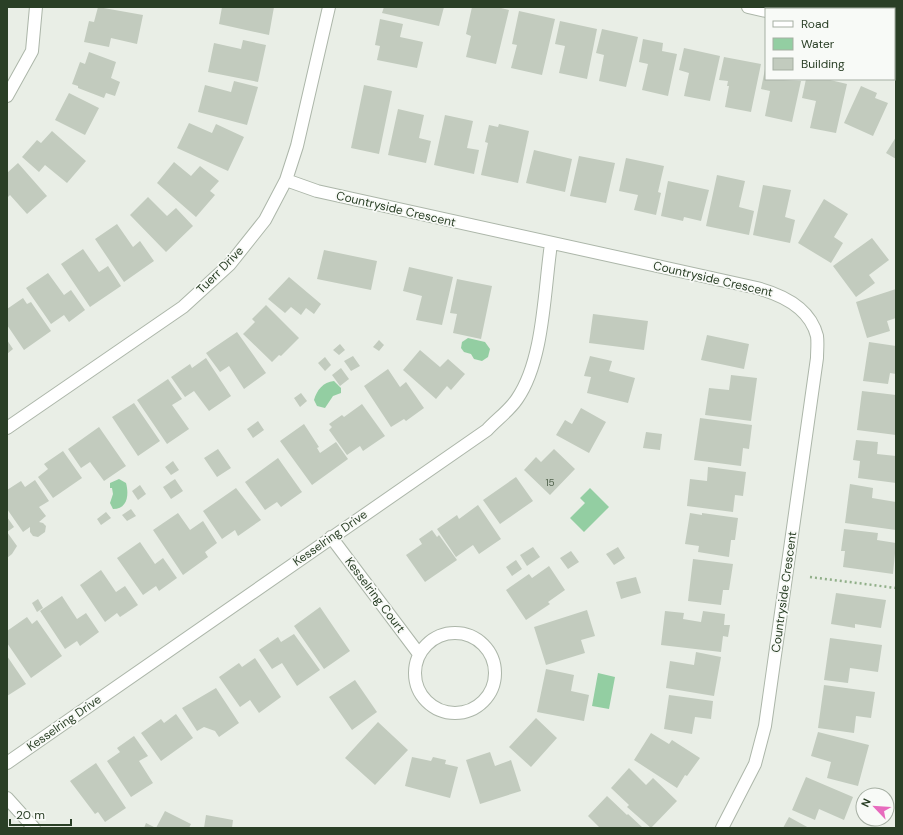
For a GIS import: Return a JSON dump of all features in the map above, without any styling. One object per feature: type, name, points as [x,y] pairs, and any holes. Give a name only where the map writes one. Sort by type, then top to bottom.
[{"type":"street","points":[[7,96],[32,52],[36,7]]},
{"type":"street","name":"Tuerr Drive","points":[[7,428],[182,307],[230,264],[265,220],[286,180],[297,146],[329,7]]},
{"type":"street","points":[[748,7],[765,11]]},
{"type":"street","name":"Countryside Crescent","points":[[286,180],[317,192],[775,293],[791,300],[808,317],[817,336],[817,358],[765,726],[755,764],[722,828]]},
{"type":"street","name":"Kesselring Drive","points":[[7,763],[487,430],[516,400],[532,371],[540,330],[550,244]]},
{"type":"street","name":"Kesselring Court","points":[[331,537],[419,654]]},
{"type":"street","points":[[453,633],[467,635],[478,640],[488,650],[494,662],[495,675],[492,688],[486,700],[475,708],[463,713],[450,714],[437,710],[426,702],[419,691],[415,679],[419,654],[429,643],[440,636],[453,633]]},
{"type":"street","points":[[7,798],[16,811],[34,828]]},
{"type":"path","points":[[810,577],[896,588]]},
{"type":"water","points":[[468,338],[485,342],[490,349],[488,357],[482,361],[474,359],[471,354],[464,352],[461,348],[462,342]]},
{"type":"water","points":[[334,381],[341,388],[341,393],[333,396],[325,408],[317,406],[314,400],[319,390],[327,383]]},
{"type":"water","points":[[119,479],[126,483],[127,496],[122,506],[113,509],[110,503],[113,494],[112,488],[110,488],[110,483]]},
{"type":"water","points":[[590,488],[609,507],[584,532],[570,518],[585,503],[580,498]]},
{"type":"water","points":[[598,673],[615,677],[609,709],[592,706]]},
{"type":"building","points":[[98,7],[143,15],[137,44],[111,38],[109,47],[84,42],[89,21],[94,22]]},
{"type":"building","points":[[222,7],[274,7],[269,35],[219,24]]},
{"type":"building","points":[[384,7],[444,7],[439,26],[382,13]]},
{"type":"building","points":[[472,7],[497,7],[509,10],[496,64],[466,57],[471,36],[466,34]]},
{"type":"building","points":[[519,11],[555,19],[542,75],[511,68],[517,45],[512,44]]},
{"type":"building","points":[[380,19],[403,24],[400,37],[423,42],[417,68],[377,60],[380,46],[375,45]]},
{"type":"building","points":[[560,21],[597,29],[587,79],[559,73],[565,46],[555,44]]},
{"type":"building","points":[[602,29],[638,37],[626,87],[599,81],[604,55],[596,53]]},
{"type":"building","points":[[643,39],[663,43],[662,51],[677,54],[668,96],[642,90],[648,64],[639,62]]},
{"type":"building","points":[[243,40],[266,45],[258,82],[208,72],[214,43],[241,49]]},
{"type":"building","points":[[684,48],[720,56],[710,101],[684,96],[689,73],[679,70]]},
{"type":"building","points":[[89,52],[116,62],[111,78],[120,82],[115,96],[106,93],[104,98],[78,88],[78,86],[72,84],[80,62],[85,64]]},
{"type":"building","points":[[724,57],[761,64],[751,112],[725,107],[729,86],[727,86],[728,81],[719,80]]},
{"type":"building","points":[[765,69],[765,80],[801,81],[792,122],[765,116],[770,91],[761,89]]},
{"type":"building","points":[[806,80],[830,80],[847,84],[836,133],[810,128],[816,101],[802,98]]},
{"type":"building","points":[[234,81],[258,87],[247,125],[198,112],[205,85],[231,92]]},
{"type":"building","points":[[364,85],[392,91],[379,154],[351,148]]},
{"type":"building","points":[[861,86],[877,93],[875,98],[888,103],[873,136],[844,123]]},
{"type":"building","points":[[69,93],[99,108],[85,135],[55,120]]},
{"type":"building","points":[[398,109],[424,115],[419,138],[431,141],[426,163],[388,155]]},
{"type":"building","points":[[445,115],[473,121],[467,148],[479,150],[474,174],[434,165]]},
{"type":"building","points":[[189,123],[212,133],[216,124],[244,137],[228,171],[177,148]]},
{"type":"building","points":[[499,124],[529,131],[518,183],[481,175],[488,143],[485,142],[489,125],[498,127]]},
{"type":"building","points":[[52,131],[86,161],[67,183],[45,165],[39,172],[22,157],[37,140],[41,143]]},
{"type":"building","points":[[896,137],[896,159],[886,153]]},
{"type":"building","points":[[534,150],[572,159],[565,192],[526,183]]},
{"type":"building","points":[[579,156],[615,163],[606,203],[570,196]]},
{"type":"building","points":[[626,158],[664,166],[658,192],[661,193],[656,215],[634,210],[638,195],[619,191]]},
{"type":"building","points":[[174,162],[191,176],[200,166],[219,181],[210,191],[215,195],[196,217],[157,183]]},
{"type":"building","points":[[18,163],[47,196],[27,214],[10,195],[7,198],[7,173]]},
{"type":"building","points":[[717,175],[745,181],[739,207],[754,211],[749,235],[706,226]]},
{"type":"building","points":[[668,181],[709,190],[701,221],[684,217],[683,221],[661,216]]},
{"type":"building","points":[[763,185],[791,190],[785,217],[795,220],[790,243],[753,235]]},
{"type":"building","points":[[148,197],[167,216],[176,208],[193,226],[166,252],[130,215]]},
{"type":"building","points":[[824,199],[848,214],[834,237],[843,243],[831,263],[798,243]]},
{"type":"building","points":[[117,224],[133,247],[140,241],[154,261],[124,282],[95,239]]},
{"type":"building","points":[[872,238],[889,260],[869,275],[875,283],[856,297],[833,266]]},
{"type":"building","points":[[83,249],[99,272],[108,266],[121,286],[90,307],[61,264]]},
{"type":"building","points":[[324,250],[377,261],[371,290],[317,279]]},
{"type":"building","points":[[409,267],[453,277],[442,325],[416,320],[422,296],[403,291]]},
{"type":"building","points":[[48,273],[64,295],[71,290],[85,310],[69,322],[64,315],[51,324],[26,288]]},
{"type":"building","points":[[289,277],[321,304],[314,314],[306,308],[301,315],[291,307],[285,313],[268,299]]},
{"type":"building","points":[[457,279],[492,286],[481,339],[453,333],[457,314],[450,313]]},
{"type":"building","points":[[896,289],[896,318],[887,321],[890,331],[867,338],[856,302]]},
{"type":"building","points":[[23,298],[27,304],[31,302],[51,331],[24,350],[7,325],[7,309]]},
{"type":"building","points":[[266,305],[299,338],[281,356],[279,355],[272,362],[243,334],[255,322],[252,319]]},
{"type":"building","points":[[593,314],[648,321],[644,350],[589,343]]},
{"type":"building","points":[[237,332],[266,373],[244,389],[229,366],[220,372],[206,353]]},
{"type":"building","points":[[707,335],[749,344],[744,369],[701,360]]},
{"type":"building","points":[[7,340],[13,349],[7,354]]},
{"type":"building","points":[[379,340],[384,345],[379,351],[373,347]]},
{"type":"building","points":[[869,342],[896,346],[896,374],[890,373],[888,384],[863,381]]},
{"type":"building","points":[[340,344],[345,350],[339,355],[333,350]]},
{"type":"building","points":[[420,350],[440,367],[448,359],[465,374],[451,390],[447,386],[436,399],[403,370]]},
{"type":"building","points":[[353,356],[360,366],[351,371],[344,361]]},
{"type":"building","points":[[590,356],[612,361],[609,371],[635,378],[628,403],[587,393],[591,377],[584,376]]},
{"type":"building","points":[[325,357],[331,365],[325,371],[318,363]]},
{"type":"building","points":[[206,358],[231,396],[209,411],[194,391],[185,397],[171,377],[190,364],[192,368]]},
{"type":"building","points":[[341,368],[349,379],[340,386],[332,375]]},
{"type":"building","points":[[388,369],[400,387],[406,382],[424,408],[406,421],[404,419],[391,427],[364,386]]},
{"type":"building","points":[[731,375],[757,378],[751,421],[705,415],[709,388],[729,390]]},
{"type":"building","points":[[168,379],[182,399],[172,405],[189,429],[167,444],[137,400]]},
{"type":"building","points":[[862,391],[896,395],[896,435],[857,430]]},
{"type":"building","points":[[301,393],[307,401],[300,407],[294,398]]},
{"type":"building","points":[[134,403],[160,441],[138,456],[112,417]]},
{"type":"building","points":[[362,404],[385,436],[363,451],[360,446],[347,455],[329,430],[332,427],[329,424],[342,415],[344,417]]},
{"type":"building","points":[[581,408],[606,422],[589,453],[556,435],[565,420],[572,424]]},
{"type":"building","points":[[700,418],[752,425],[749,449],[743,448],[741,466],[694,460]]},
{"type":"building","points":[[258,421],[264,430],[253,438],[247,429]]},
{"type":"building","points":[[304,424],[319,447],[317,448],[320,453],[336,442],[348,459],[312,485],[280,441]]},
{"type":"building","points":[[99,427],[126,466],[104,481],[90,462],[81,468],[68,449]]},
{"type":"building","points":[[646,432],[662,434],[660,450],[643,448]]},
{"type":"building","points":[[856,440],[878,442],[877,454],[896,456],[896,483],[858,478],[860,461],[853,460]]},
{"type":"building","points":[[218,449],[231,468],[217,477],[204,458]]},
{"type":"building","points":[[554,449],[575,469],[550,495],[524,470],[536,457],[541,462]]},
{"type":"building","points":[[63,451],[82,478],[53,498],[38,477],[48,469],[44,464]]},
{"type":"building","points":[[278,458],[302,492],[281,507],[277,502],[265,510],[245,482]]},
{"type":"building","points":[[173,461],[179,470],[171,475],[165,467]]},
{"type":"building","points":[[708,467],[746,472],[743,496],[735,495],[733,512],[687,506],[690,479],[707,481]]},
{"type":"building","points":[[516,477],[533,501],[500,524],[483,500]]},
{"type":"building","points":[[175,479],[183,491],[171,499],[163,487]]},
{"type":"building","points":[[35,480],[49,501],[39,507],[46,516],[39,522],[46,526],[45,532],[38,537],[33,536],[30,532],[30,527],[23,532],[7,509],[7,490],[21,481],[25,487]]},
{"type":"building","points":[[850,484],[873,488],[872,498],[896,502],[896,530],[845,523]]},
{"type":"building","points":[[140,485],[146,494],[138,500],[132,491]]},
{"type":"building","points":[[236,488],[261,520],[238,536],[235,530],[222,539],[203,511]]},
{"type":"building","points":[[478,505],[501,539],[479,554],[473,545],[456,557],[437,529],[457,515],[459,519]]},
{"type":"building","points":[[131,509],[136,516],[127,521],[122,515]]},
{"type":"building","points":[[106,512],[111,518],[101,525],[97,519]]},
{"type":"building","points":[[178,513],[190,530],[203,521],[217,543],[205,552],[208,557],[183,575],[153,530]]},
{"type":"building","points":[[690,513],[702,515],[702,513],[738,518],[735,540],[731,540],[729,557],[698,552],[699,546],[685,544]]},
{"type":"building","points":[[7,517],[14,527],[7,532]]},
{"type":"building","points":[[844,529],[878,533],[877,540],[896,543],[893,574],[843,567],[845,551],[841,551]]},
{"type":"building","points":[[432,530],[437,537],[439,535],[457,560],[425,582],[406,555],[422,544],[419,539]]},
{"type":"building","points":[[7,532],[17,546],[12,554],[7,558]]},
{"type":"building","points":[[140,542],[155,564],[163,558],[177,578],[159,591],[156,586],[143,595],[117,558]]},
{"type":"building","points":[[533,547],[540,557],[527,566],[520,555]]},
{"type":"building","points":[[618,547],[625,558],[614,565],[606,554]]},
{"type":"building","points":[[571,551],[579,562],[568,569],[560,558]]},
{"type":"building","points":[[693,559],[733,564],[729,590],[723,590],[721,605],[688,601]]},
{"type":"building","points":[[516,560],[522,569],[512,576],[506,567]]},
{"type":"building","points":[[549,566],[565,590],[548,602],[550,604],[526,620],[506,590],[529,574],[532,578]]},
{"type":"building","points":[[101,570],[116,592],[125,586],[138,605],[120,617],[117,613],[105,622],[80,585]]},
{"type":"building","points":[[636,577],[641,593],[621,599],[616,582]]},
{"type":"building","points":[[836,593],[886,600],[881,628],[855,624],[855,628],[831,624]]},
{"type":"building","points":[[62,596],[77,619],[86,613],[99,632],[80,646],[77,641],[65,649],[40,611]]},
{"type":"building","points":[[38,599],[43,608],[37,612],[32,603]]},
{"type":"building","points":[[320,607],[350,651],[324,669],[294,626]]},
{"type":"building","points":[[587,610],[595,636],[581,640],[585,653],[546,665],[534,627]]},
{"type":"building","points":[[665,611],[684,613],[683,619],[701,622],[703,611],[725,614],[724,625],[730,625],[728,637],[723,636],[721,652],[661,645]]},
{"type":"building","points":[[27,617],[32,624],[37,620],[62,656],[31,678],[7,643],[7,631]]},
{"type":"building","points":[[294,634],[320,670],[297,686],[282,663],[272,669],[259,650],[278,637],[281,642]]},
{"type":"building","points":[[830,638],[882,645],[878,672],[850,668],[848,683],[824,680]]},
{"type":"building","points":[[696,652],[721,657],[714,696],[666,688],[670,661],[694,665]]},
{"type":"building","points":[[7,656],[26,684],[7,696]]},
{"type":"building","points":[[255,658],[281,697],[259,713],[250,700],[240,707],[219,677],[239,663],[242,667]]},
{"type":"building","points":[[546,669],[574,675],[571,691],[589,695],[584,721],[537,712]]},
{"type":"building","points":[[355,680],[377,712],[352,730],[329,697]]},
{"type":"building","points":[[824,685],[875,692],[871,718],[856,716],[854,733],[818,728]]},
{"type":"building","points":[[216,688],[239,723],[219,737],[215,731],[204,727],[197,731],[182,708]]},
{"type":"building","points":[[669,695],[713,701],[711,719],[695,717],[692,734],[664,729]]},
{"type":"building","points":[[176,714],[193,738],[161,761],[141,733],[161,719],[164,723]]},
{"type":"building","points":[[536,718],[557,738],[531,767],[509,747]]},
{"type":"building","points":[[378,722],[408,750],[375,785],[345,758]]},
{"type":"building","points":[[818,732],[869,745],[858,786],[827,778],[831,762],[811,756]]},
{"type":"building","points":[[651,733],[669,744],[672,740],[700,758],[687,776],[685,775],[677,788],[634,760]]},
{"type":"building","points":[[134,736],[148,756],[139,761],[153,783],[131,797],[107,761],[120,752],[117,748]]},
{"type":"building","points":[[490,752],[495,766],[511,760],[521,791],[480,804],[466,760]]},
{"type":"building","points":[[412,757],[431,761],[433,757],[446,760],[445,764],[458,767],[450,798],[405,786]]},
{"type":"building","points":[[96,763],[126,808],[105,822],[98,812],[95,814],[70,781]]},
{"type":"building","points":[[629,768],[646,785],[653,778],[677,801],[651,828],[627,807],[629,805],[611,788]]},
{"type":"building","points":[[806,777],[853,797],[844,820],[819,809],[815,820],[792,810]]},
{"type":"building","points":[[607,796],[643,828],[600,828],[588,816]]},
{"type":"building","points":[[165,811],[191,824],[189,828],[156,828]]},
{"type":"building","points":[[206,815],[233,820],[232,828],[204,828]]},
{"type":"building","points":[[789,817],[809,828],[783,828]]},
{"type":"building","points":[[146,823],[156,828],[144,828]]}]
